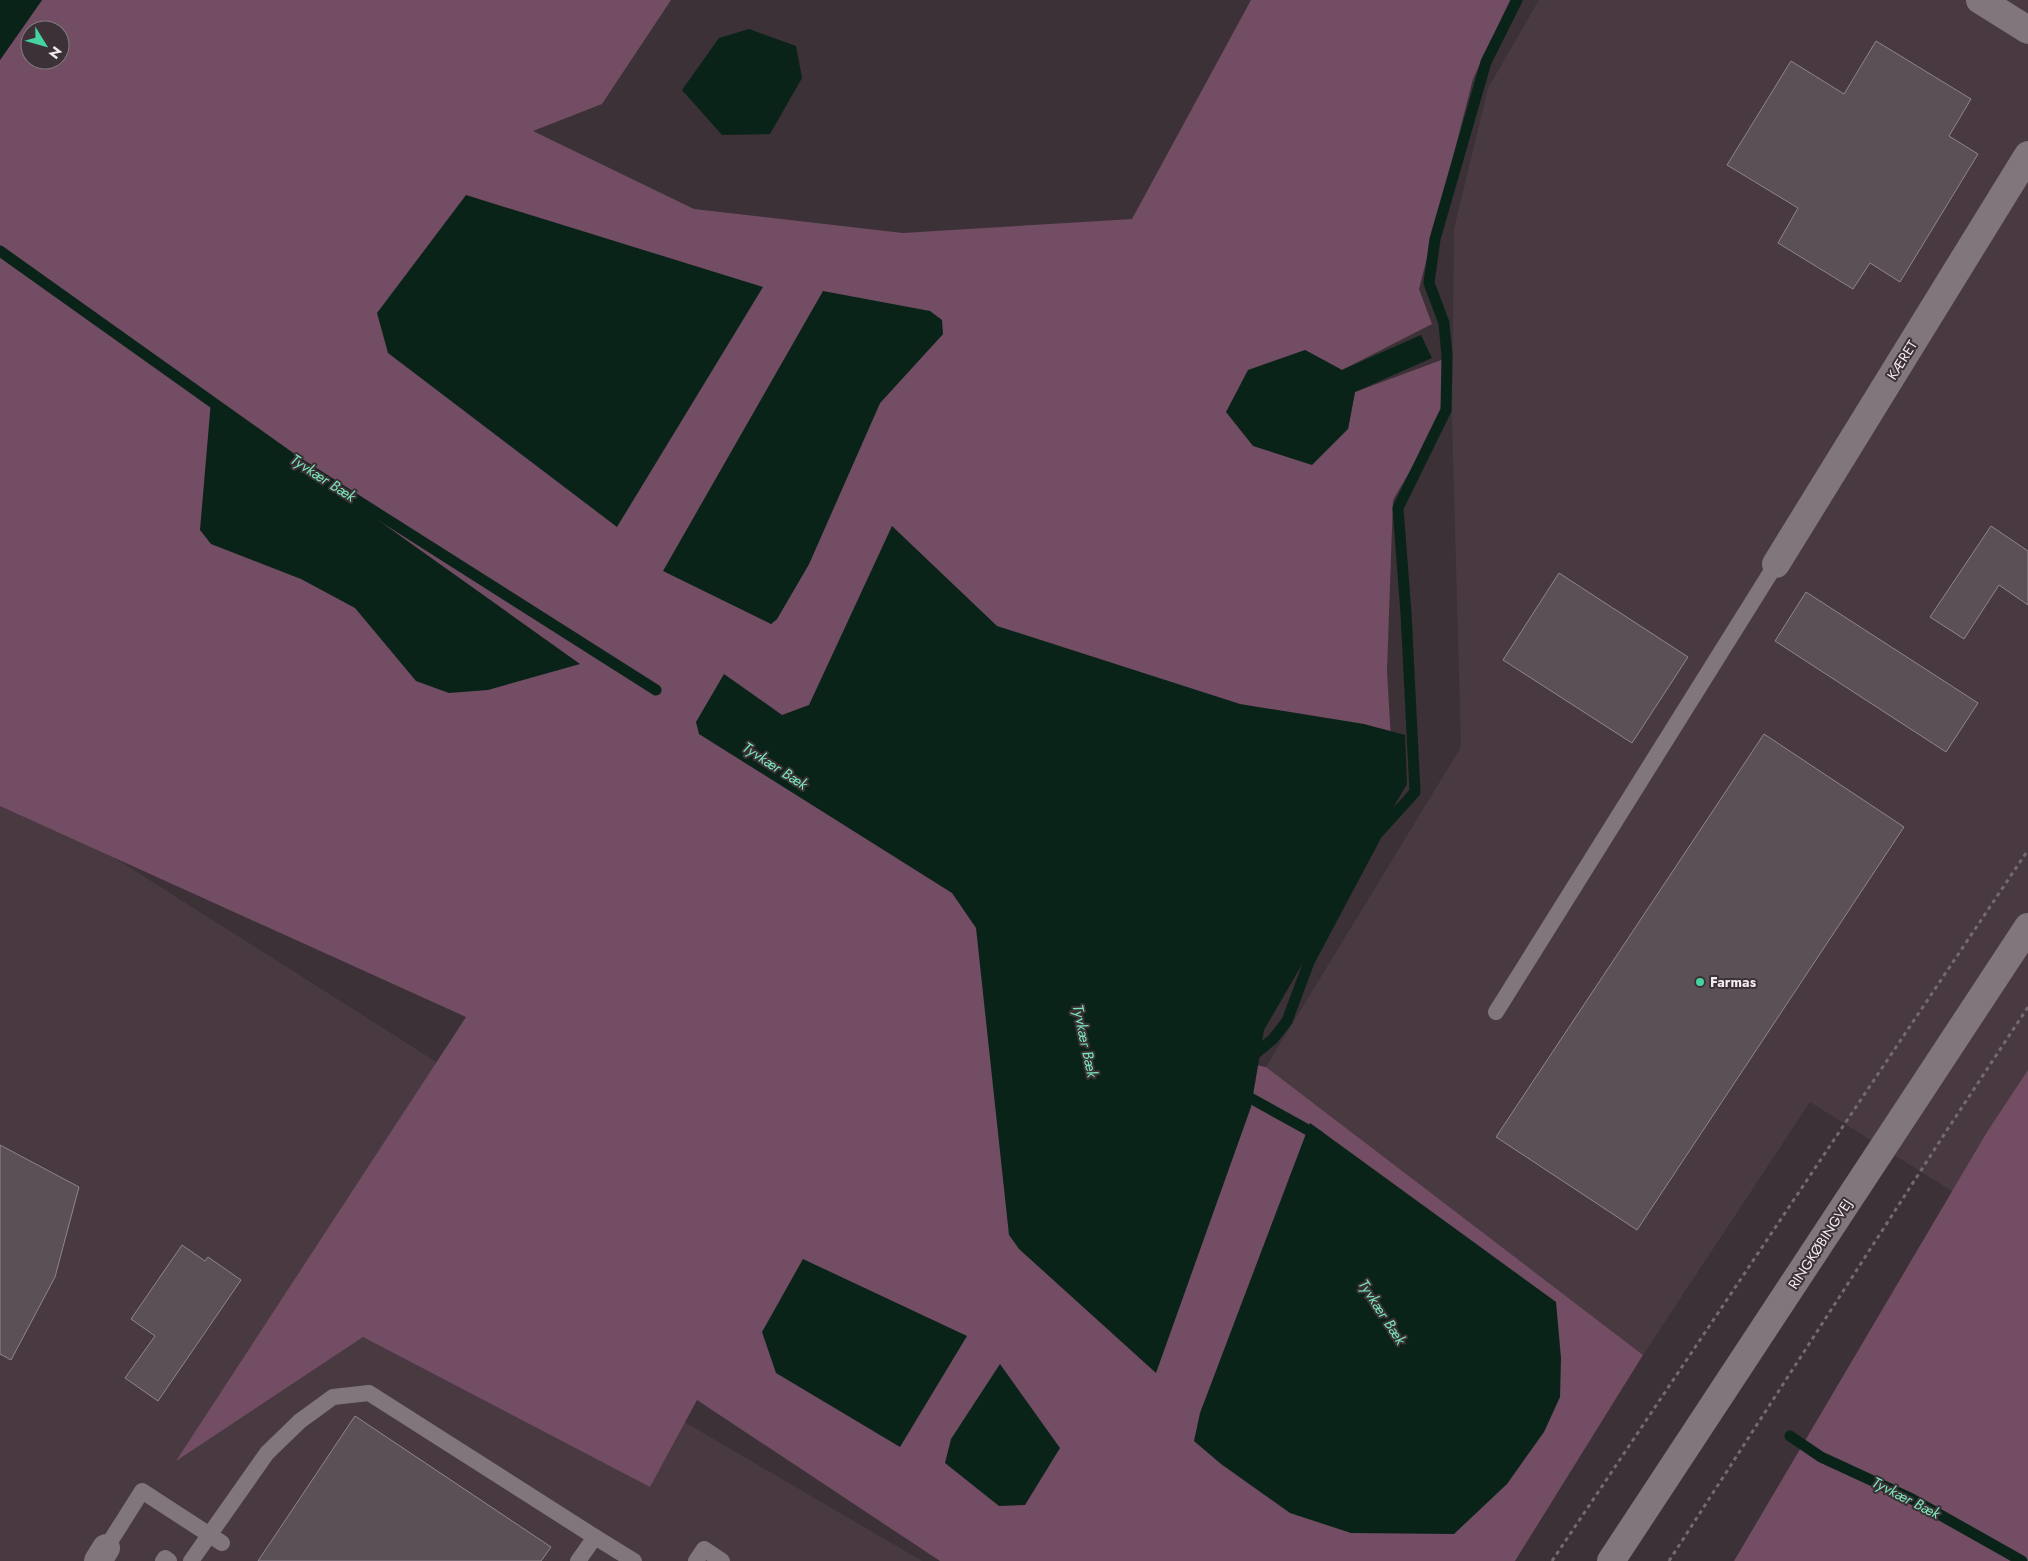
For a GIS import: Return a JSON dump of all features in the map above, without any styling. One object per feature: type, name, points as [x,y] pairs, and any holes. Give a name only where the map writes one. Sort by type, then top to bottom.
[{"type":"street","points":[[1980,0],[2028,30]]},
{"type":"street","name":"KÆRET","points":[[1776,564],[2028,155]]},
{"type":"street","name":"RINGKØBINGVEJ","points":[[1611,1561],[2028,927]]},
{"type":"lane","points":[[1496,1012],[1776,564]]},
{"type":"lane","points":[[191,1561],[215,1539],[267,1453],[300,1421],[333,1397],[369,1393],[634,1561]]},
{"type":"lane","points":[[102,1554],[142,1491],[215,1539]]},
{"type":"lane","points":[[578,1561],[595,1536]]},
{"type":"lane","points":[[696,1561],[704,1549],[722,1561]]},
{"type":"lane","points":[[163,1561],[165,1558],[169,1561]]},
{"type":"path","points":[[1552,1561],[2028,850]]},
{"type":"path","points":[[1669,1561],[2028,1008]]},
{"type":"shaded area","points":[[42,0],[671,0],[602,104],[533,131],[694,209],[903,233],[1132,219],[1251,0],[1510,0],[1473,79],[1419,289],[1432,324],[1342,370],[1305,350],[1348,429],[1355,392],[1444,359],[1440,420],[1393,500],[1387,671],[1393,774],[1230,1060],[1266,1067],[1643,1355],[1515,1561],[940,1561],[697,1400],[650,1487],[363,1337],[176,1461],[466,1017],[0,806],[0,60],[20,31],[20,70],[70,70],[70,20],[28,20]],"holes":[[[823,291],[943,334],[880,403],[809,564],[777,619],[771,624]]]},
{"type":"shaded area","points":[[1539,0],[2028,0],[2028,1239],[1810,1102],[1643,1355],[1266,1067],[1461,747],[1452,420],[1454,229],[1488,88]]},
{"type":"shaded area","points":[[0,795],[42,812],[730,1248],[642,1397],[922,1561],[0,1561]]},
{"type":"shaded area","points":[[2028,1070],[2028,1561],[1734,1561],[1987,1132]]},
{"type":"water","points":[[0,0],[42,0],[28,20],[20,20],[20,31],[0,60]]},
{"type":"water","points":[[749,29],[796,46],[802,78],[770,134],[722,135],[682,90],[719,38]]},
{"type":"water","points":[[466,195],[763,287],[617,527],[388,353],[377,313]]},
{"type":"water","points":[[823,291],[930,311],[942,320],[943,334],[880,403],[809,564],[777,619],[771,624],[663,571]]},
{"type":"water","points":[[1421,335],[1432,358],[1355,392],[1348,429],[1312,465],[1253,446],[1226,412],[1248,370],[1305,350],[1342,370]]},
{"type":"water","points":[[211,401],[580,664],[488,690],[449,693],[416,681],[355,608],[301,579],[211,544],[200,530]]},
{"type":"water","points":[[892,526],[997,626],[1240,704],[1364,724],[1405,735],[1407,784],[1264,1030],[1251,1107],[1156,1373],[1019,1249],[1009,1235],[976,928],[952,893],[699,734],[696,722],[724,674],[782,715],[809,705]]},
{"type":"water","points":[[1310,1123],[1556,1302],[1561,1358],[1560,1397],[1544,1432],[1507,1484],[1454,1534],[1351,1533],[1290,1513],[1221,1464],[1194,1441],[1200,1413]]},
{"type":"water","points":[[803,1259],[967,1336],[900,1447],[776,1373],[762,1332]]},
{"type":"water","points":[[1000,1364],[1060,1448],[1025,1505],[999,1506],[945,1463],[951,1439]]},
{"type":"building","points":[[1876,41],[1971,99],[1949,136],[1978,154],[1900,282],[1870,263],[1853,289],[1778,243],[1798,208],[1727,165],[1791,61],[1844,94]]},
{"type":"building","points":[[1991,526],[2028,551],[2028,605],[1999,585],[1964,639],[1930,617]]},
{"type":"building","points":[[1559,573],[1688,657],[1632,743],[1503,660]]},
{"type":"building","points":[[1806,592],[1978,703],[1946,752],[1775,641]]},
{"type":"building","name":"Farmas","points":[[1764,734],[1904,827],[1637,1230],[1496,1137]]},
{"type":"building","points":[[0,1145],[79,1187],[55,1277],[11,1360],[0,1354]]},
{"type":"building","points":[[182,1245],[205,1261],[208,1257],[241,1280],[158,1401],[125,1378],[155,1336],[131,1319]]},
{"type":"building","points":[[355,1416],[551,1547],[541,1561],[258,1561]]},
{"type":"waterway","points":[[1250,1058],[1273,1039],[1287,1021],[1309,962],[1377,834],[1415,792],[1406,613],[1398,508],[1446,410],[1447,356],[1444,323],[1429,283],[1435,239],[1486,62],[1517,0]]},
{"type":"waterway","name":"Tyvkær Bæk","points":[[0,251],[295,461],[656,690]]},
{"type":"waterway","name":"Tyvkær Bæk","points":[[1239,1094],[1243,1094],[1319,1136]]},
{"type":"waterway","name":"Tyvkær Bæk","points":[[1790,1436],[1821,1457],[1912,1499],[2022,1561]]},
{"type":"place","name":"Farmas","points":[[1700,982]]}]
